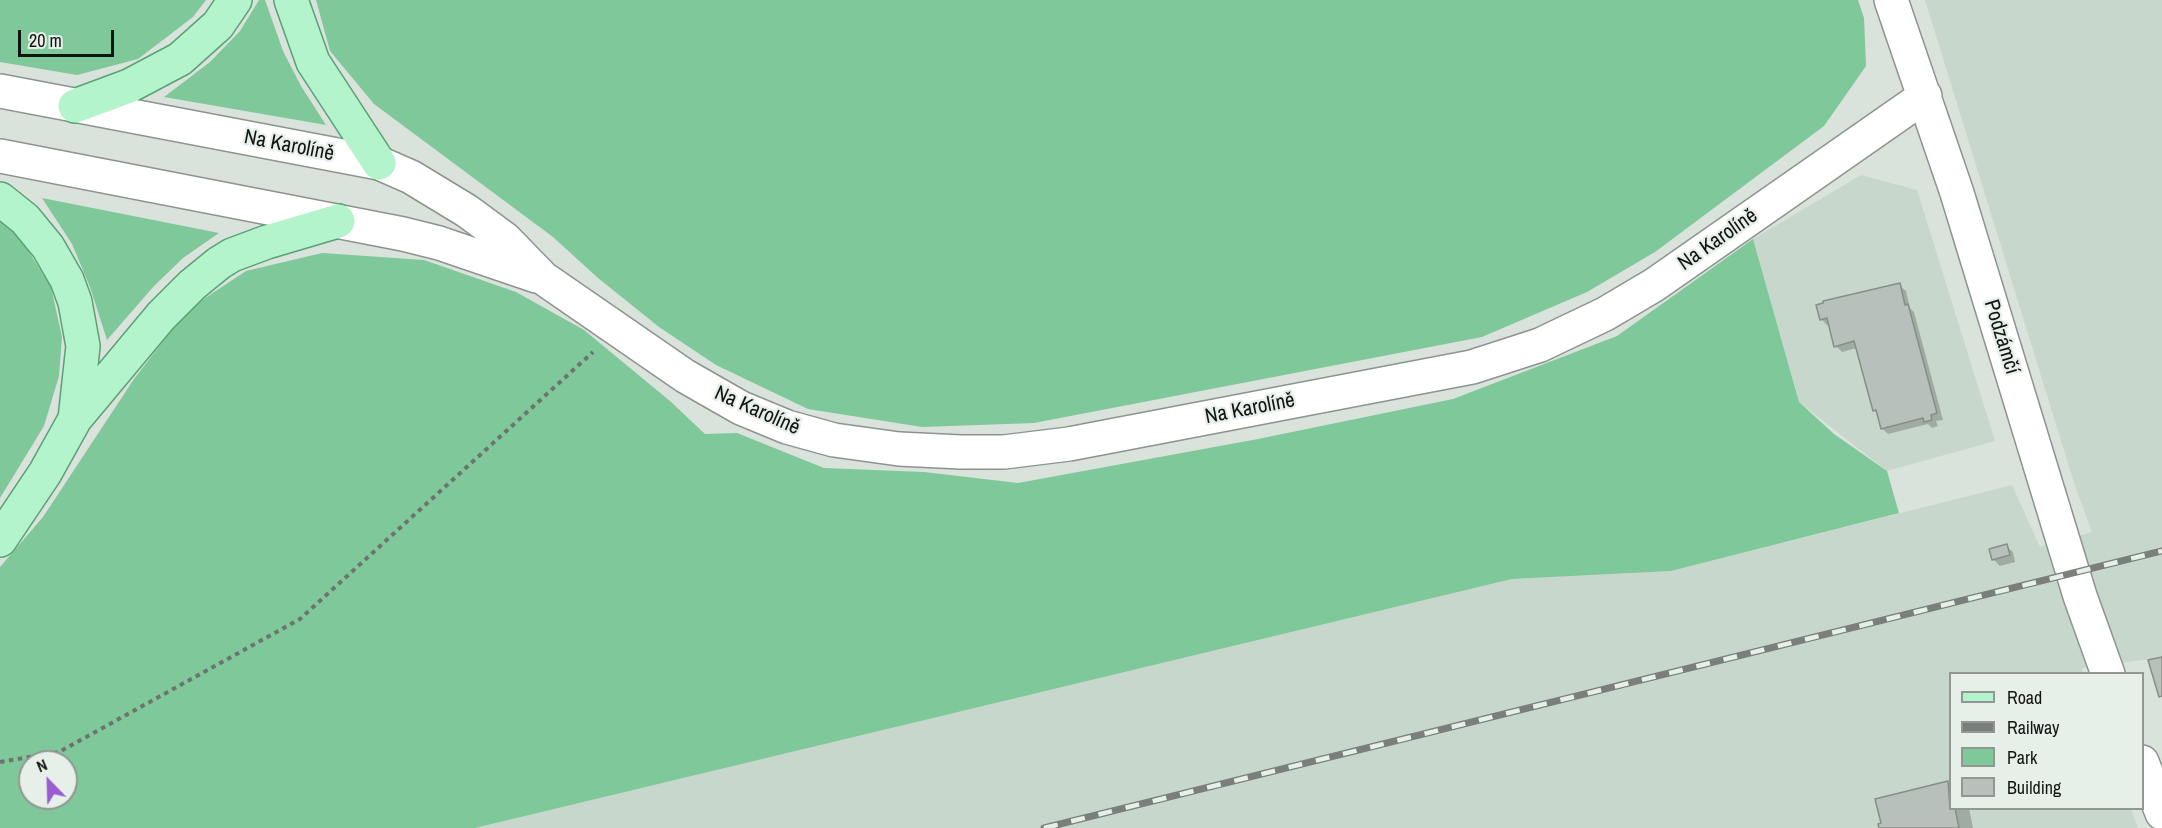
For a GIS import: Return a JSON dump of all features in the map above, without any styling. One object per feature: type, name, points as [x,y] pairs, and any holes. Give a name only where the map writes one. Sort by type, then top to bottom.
[{"type":"main road","points":[[75,106],[138,82],[180,59],[218,25],[235,0]]},
{"type":"main road","points":[[291,0],[313,62],[379,163]]},
{"type":"main road","points":[[0,198],[25,219],[48,247],[67,280],[75,302],[82,345],[75,419]]},
{"type":"main road","points":[[0,540],[45,473],[75,419],[161,316],[207,272],[219,263],[246,250],[338,221]]},
{"type":"street","name":"Podzámčí","points":[[1892,0],[1960,204],[2080,596],[2107,672]]},
{"type":"street","name":"Na Karolíně","points":[[0,91],[379,163],[411,177],[467,211],[505,239],[543,278],[685,376],[729,401],[771,421],[812,434],[898,449],[939,452],[1004,452],[1069,444],[1472,367],[1540,345],[1597,319],[1646,290],[1924,96]]},
{"type":"street","name":"Na Karolíně","points":[[0,156],[338,221],[439,243],[543,278]]},
{"type":"street","points":[[2144,767],[2162,813]]},
{"type":"path","points":[[0,762],[59,752],[300,619],[618,329]]},
{"type":"shaded area","points":[[1925,0],[2162,0],[2162,699],[2151,659],[2082,668],[2083,672],[1949,672],[1949,810],[2131,810],[2138,828],[475,828],[1512,579],[1671,571],[2012,485],[2040,547],[2092,532],[2075,486]]},
{"type":"shaded area","points":[[1861,175],[1917,190],[1995,441],[1887,471],[1799,402],[1753,239]]},
{"type":"green space","points":[[0,0],[206,0],[193,17],[138,59],[77,75],[0,62]]},
{"type":"green space","points":[[259,0],[265,0],[283,51],[301,86],[326,125],[164,97],[210,62],[240,31]]},
{"type":"green space","points":[[316,0],[1858,0],[1864,18],[1866,66],[1824,126],[1655,252],[1587,292],[1482,337],[1034,423],[922,427],[808,409],[716,365],[659,327],[598,278],[553,237],[374,104],[330,51]]},
{"type":"green space","points":[[42,198],[219,233],[183,258],[154,286],[107,340],[90,287],[72,244]]},
{"type":"green space","points":[[0,216],[22,241],[51,287],[62,337],[59,376],[44,426],[0,498]]},
{"type":"green space","points":[[1753,239],[1799,402],[1834,434],[1887,471],[1899,513],[1671,571],[1512,579],[475,828],[0,828],[0,567],[43,517],[134,379],[187,310],[246,271],[322,253],[424,260],[516,292],[584,330],[670,401],[705,434],[737,433],[824,468],[924,472],[1018,483],[1258,439],[1453,399],[1617,336]]},
{"type":"building","points":[[1900,283],[1905,305],[1908,304],[1937,413],[1931,415],[1932,420],[1924,422],[1923,418],[1881,429],[1876,410],[1873,411],[1854,341],[1834,347],[1827,318],[1820,320],[1816,305],[1823,301]]},
{"type":"building","points":[[2007,544],[2010,555],[1992,560],[1989,549]]},
{"type":"building","points":[[2162,657],[2162,696],[2159,697],[2148,660]]},
{"type":"building","points":[[1948,781],[1949,810],[1955,810],[1959,828],[1879,828],[1878,824],[1881,823],[1875,799]]},
{"type":"railway","points":[[1044,828],[2162,551]]}]
